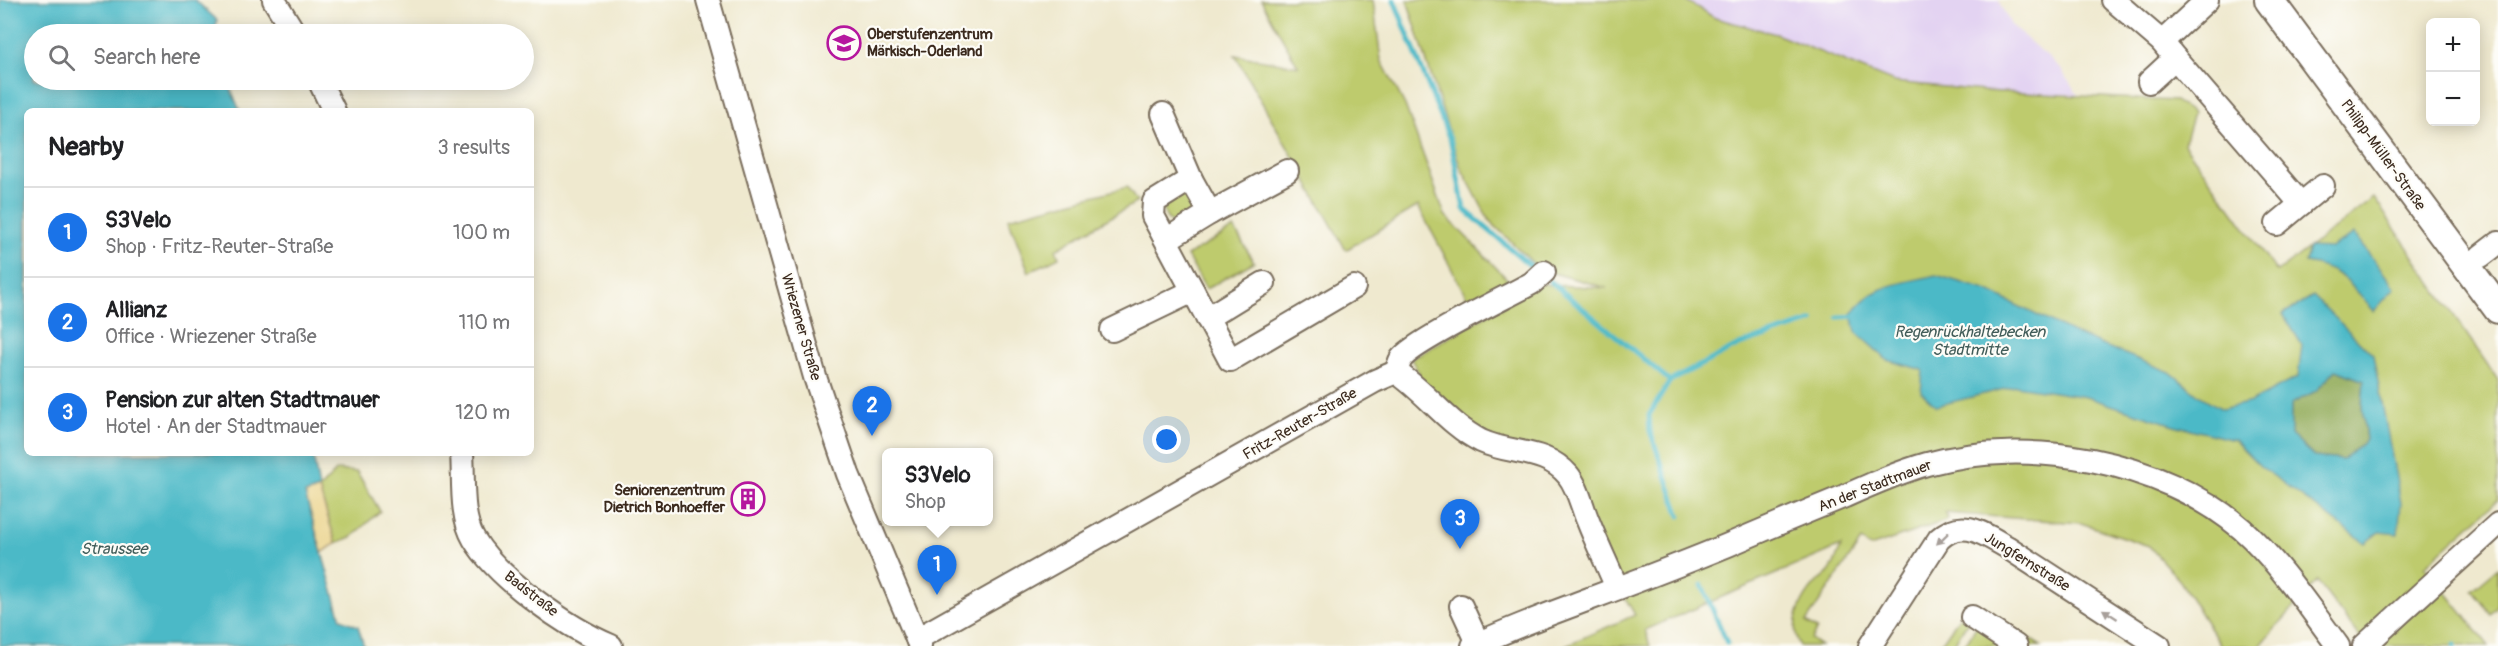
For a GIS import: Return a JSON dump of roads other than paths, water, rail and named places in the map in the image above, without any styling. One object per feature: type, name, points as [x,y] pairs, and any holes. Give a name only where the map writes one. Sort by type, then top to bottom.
[{"type":"main road","name":"Philipp-Müller-Straße","points":[[2269,0],[2498,309]]},
{"type":"street","points":[[274,0],[289,24]]},
{"type":"street","name":"Wriezener Straße","points":[[708,0],[817,383],[848,474],[918,643]]},
{"type":"street","points":[[2113,0],[2169,50],[2301,204]]},
{"type":"street","points":[[2150,82],[2169,50],[2207,0]]},
{"type":"street","points":[[324,90],[333,108]]},
{"type":"street","points":[[1163,114],[1191,179],[1210,213]]},
{"type":"street","points":[[1166,240],[1287,171]]},
{"type":"street","points":[[1191,179],[1154,202],[1153,216],[1230,360],[1354,287]]},
{"type":"street","points":[[2277,224],[2323,186]]},
{"type":"street","points":[[1544,272],[1532,283],[1406,354],[1396,372],[1416,385],[1440,409],[1479,440],[1509,451],[1540,455],[1554,462],[1569,476],[1617,588]]},
{"type":"street","points":[[1207,318],[1264,283]]},
{"type":"street","points":[[1112,330],[1193,291]]},
{"type":"street","name":"Fritz-Reuter-Straße","points":[[918,643],[1375,381],[1396,372]]},
{"type":"street","name":"An der Stadtmauer","points":[[1476,645],[1897,474],[1957,458],[2008,453],[2100,461],[2128,467],[2167,482],[2221,512],[2243,530],[2273,561],[2338,646]]},
{"type":"street","name":"Badstraße","points":[[462,456],[466,513],[473,538],[507,579],[575,627],[605,645]]},
{"type":"street","points":[[2364,646],[2498,524]]},
{"type":"street","name":"Jungfernstraße","points":[[1869,646],[1939,539],[1946,533],[1963,528],[1977,530],[1999,542],[2159,646]]},
{"type":"street","points":[[1461,606],[1476,645]]},
{"type":"street","points":[[1972,617],[2016,646]]},
{"type":"water","name":"Straussee","points":[[0,0],[195,0],[217,20],[216,24],[24,24],[24,90],[231,90],[239,108],[24,108],[24,456],[313,456],[319,489],[305,494],[341,619],[358,626],[364,646],[0,646]]},
{"type":"water","points":[[2354,234],[2395,288],[2374,311],[2345,279],[2328,269],[2305,263],[2309,247],[2331,248]]},
{"type":"water","name":"Regenrückhaltebecken Stadtmitte","points":[[1936,275],[1986,290],[2077,335],[2170,372],[2200,396],[2222,409],[2251,402],[2298,377],[2302,345],[2283,314],[2313,296],[2373,355],[2401,504],[2398,534],[2379,532],[2365,543],[2260,466],[2234,440],[2174,425],[2086,397],[2016,386],[1936,406],[1921,392],[1923,370],[1887,360],[1856,332],[1852,314],[1868,296],[1878,291],[1889,286]],"holes":[[[2336,370],[2364,381],[2362,406],[2366,440],[2343,460],[2314,457],[2291,435],[2291,404],[2316,391]]]},
{"type":"waterway","points":[[1394,0],[1451,142],[1464,209],[1532,267]]},
{"type":"waterway","points":[[1550,281],[1670,381],[1739,345],[1813,321]]},
{"type":"waterway","points":[[1838,317],[1858,316]]},
{"type":"waterway","points":[[1670,381],[1649,415],[1650,431],[1680,516]]},
{"type":"waterway","points":[[1702,585],[1727,643]]},
{"type":"place","name":"Oberstufenzentrum Märkisch-Oderland","points":[[844,43]]},
{"type":"place","name":"Allianz","points":[[872,436]]},
{"type":"place","name":"Seniorenzentrum Dietrich Bonhoeffer","points":[[748,499]]},
{"type":"place","name":"Pension zur alten Stadtmauer","points":[[1460,549]]},
{"type":"place","name":"S3Velo","points":[[937,595]]}]
